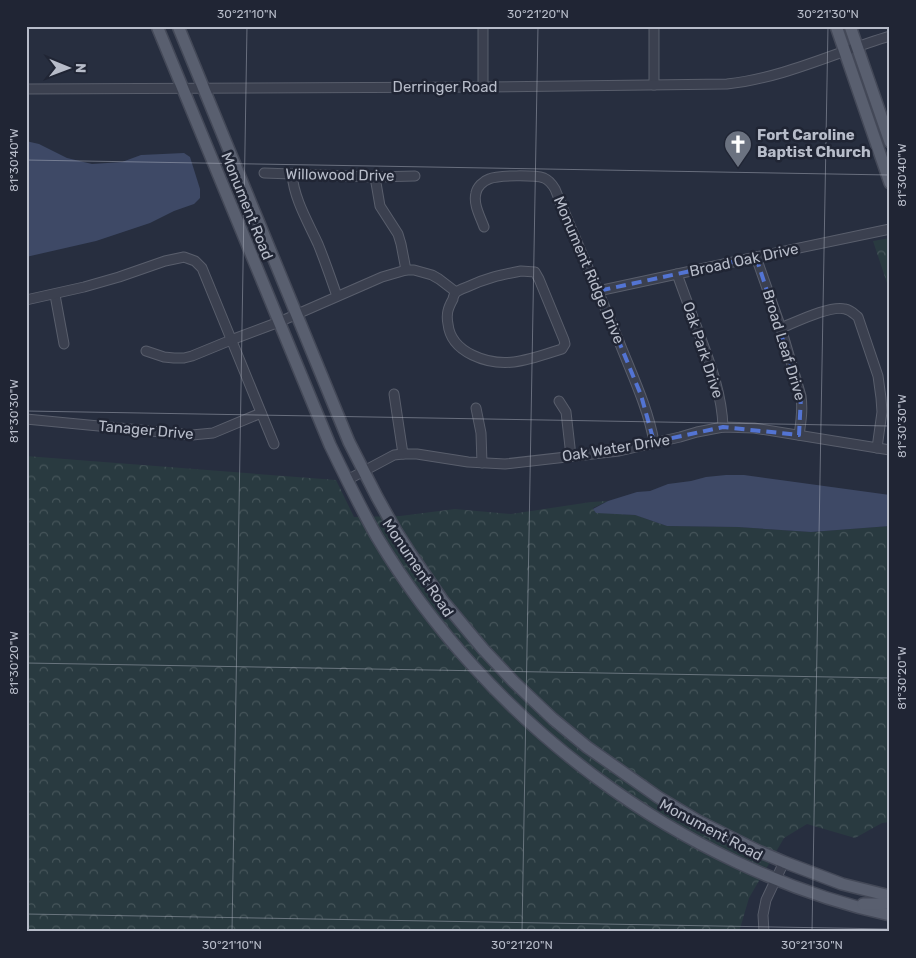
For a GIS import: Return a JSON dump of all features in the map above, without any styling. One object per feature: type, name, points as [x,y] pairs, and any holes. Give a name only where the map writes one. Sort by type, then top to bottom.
[{"type":"main road","name":"Monument Road","points":[[157,26],[330,445],[377,537],[445,634],[520,714],[576,762],[620,795],[704,845],[752,869],[836,901],[890,915]]},
{"type":"main road","name":"Monument Road","points":[[178,26],[349,442],[396,532],[443,601],[507,675],[553,719],[587,747],[658,797],[698,821],[784,862],[842,884],[890,896]]},
{"type":"main road","points":[[836,26],[890,182]]},
{"type":"main road","points":[[850,26],[890,142]]},
{"type":"main road","points":[[836,901],[865,904],[890,903]]},
{"type":"street","points":[[483,26],[483,87]]},
{"type":"street","points":[[654,26],[654,85]]},
{"type":"street","name":"Derringer Road","points":[[26,89],[702,85],[748,82],[782,73],[890,36]]},
{"type":"street","name":"Willowood Drive","points":[[264,173],[375,177],[415,176]]},
{"type":"street","points":[[292,174],[295,193],[319,247],[337,296]]},
{"type":"street","name":"Monument Ridge Drive","points":[[484,227],[475,200],[478,188],[483,182],[489,178],[528,176],[543,177],[549,180],[555,189],[641,395],[654,442]]},
{"type":"street","points":[[375,177],[380,206],[396,229],[406,270]]},
{"type":"street","name":"Broad Oak Drive","points":[[598,291],[890,229]]},
{"type":"street","name":"Broad Leaf Drive","points":[[756,256],[781,328],[801,396],[802,419],[799,435]]},
{"type":"street","points":[[26,300],[55,295],[107,281],[165,261],[184,257],[195,261],[202,268],[274,444]]},
{"type":"street","points":[[146,350],[164,357],[184,358],[192,356],[279,322],[382,277],[406,270],[414,270],[432,275],[456,292]]},
{"type":"street","points":[[521,271],[535,272],[565,344],[562,350],[531,359],[512,362],[496,361],[466,352],[454,342],[446,315],[456,292],[493,276],[521,271]]},
{"type":"street","name":"Oak Park Drive","points":[[677,274],[718,387],[723,427]]},
{"type":"street","points":[[55,295],[64,344]]},
{"type":"street","points":[[781,328],[837,308],[847,309],[858,318],[862,324],[878,376],[881,398],[877,448]]},
{"type":"street","points":[[394,394],[403,454]]},
{"type":"street","points":[[559,401],[566,412],[571,456]]},
{"type":"street","points":[[476,408],[481,433],[482,463]]},
{"type":"street","name":"Tanager Drive","points":[[26,419],[192,435],[213,433],[261,413]]},
{"type":"street","name":"Oak Water Drive","points":[[347,480],[394,455],[417,454],[446,460],[505,464],[619,450],[723,427],[754,428],[890,450]]},
{"type":"street","points":[[764,932],[762,915],[766,900],[784,862]]},
{"type":"highlighted area","points":[[756,257],[801,396],[799,435],[723,427],[654,442],[641,395],[598,291]]},
{"type":"green space","points":[[890,238],[890,292],[873,241]]},
{"type":"green space","points":[[26,456],[336,480],[354,517],[400,516],[455,509],[511,514],[608,501],[593,508],[595,512],[635,515],[667,526],[738,527],[811,532],[890,526],[890,822],[882,823],[855,838],[807,824],[784,838],[749,898],[739,932],[26,932]]},
{"type":"water","points":[[26,141],[39,144],[67,158],[92,164],[122,162],[141,155],[184,153],[190,157],[200,189],[200,198],[194,204],[174,211],[150,223],[96,241],[26,257]]},
{"type":"water","points":[[726,475],[744,475],[890,495],[890,526],[811,532],[738,527],[667,526],[635,515],[596,513],[593,509],[608,501],[637,492],[650,491],[668,484]]},
{"type":"place","name":"Fort Caroline Baptist Church","points":[[738,168]]}]
